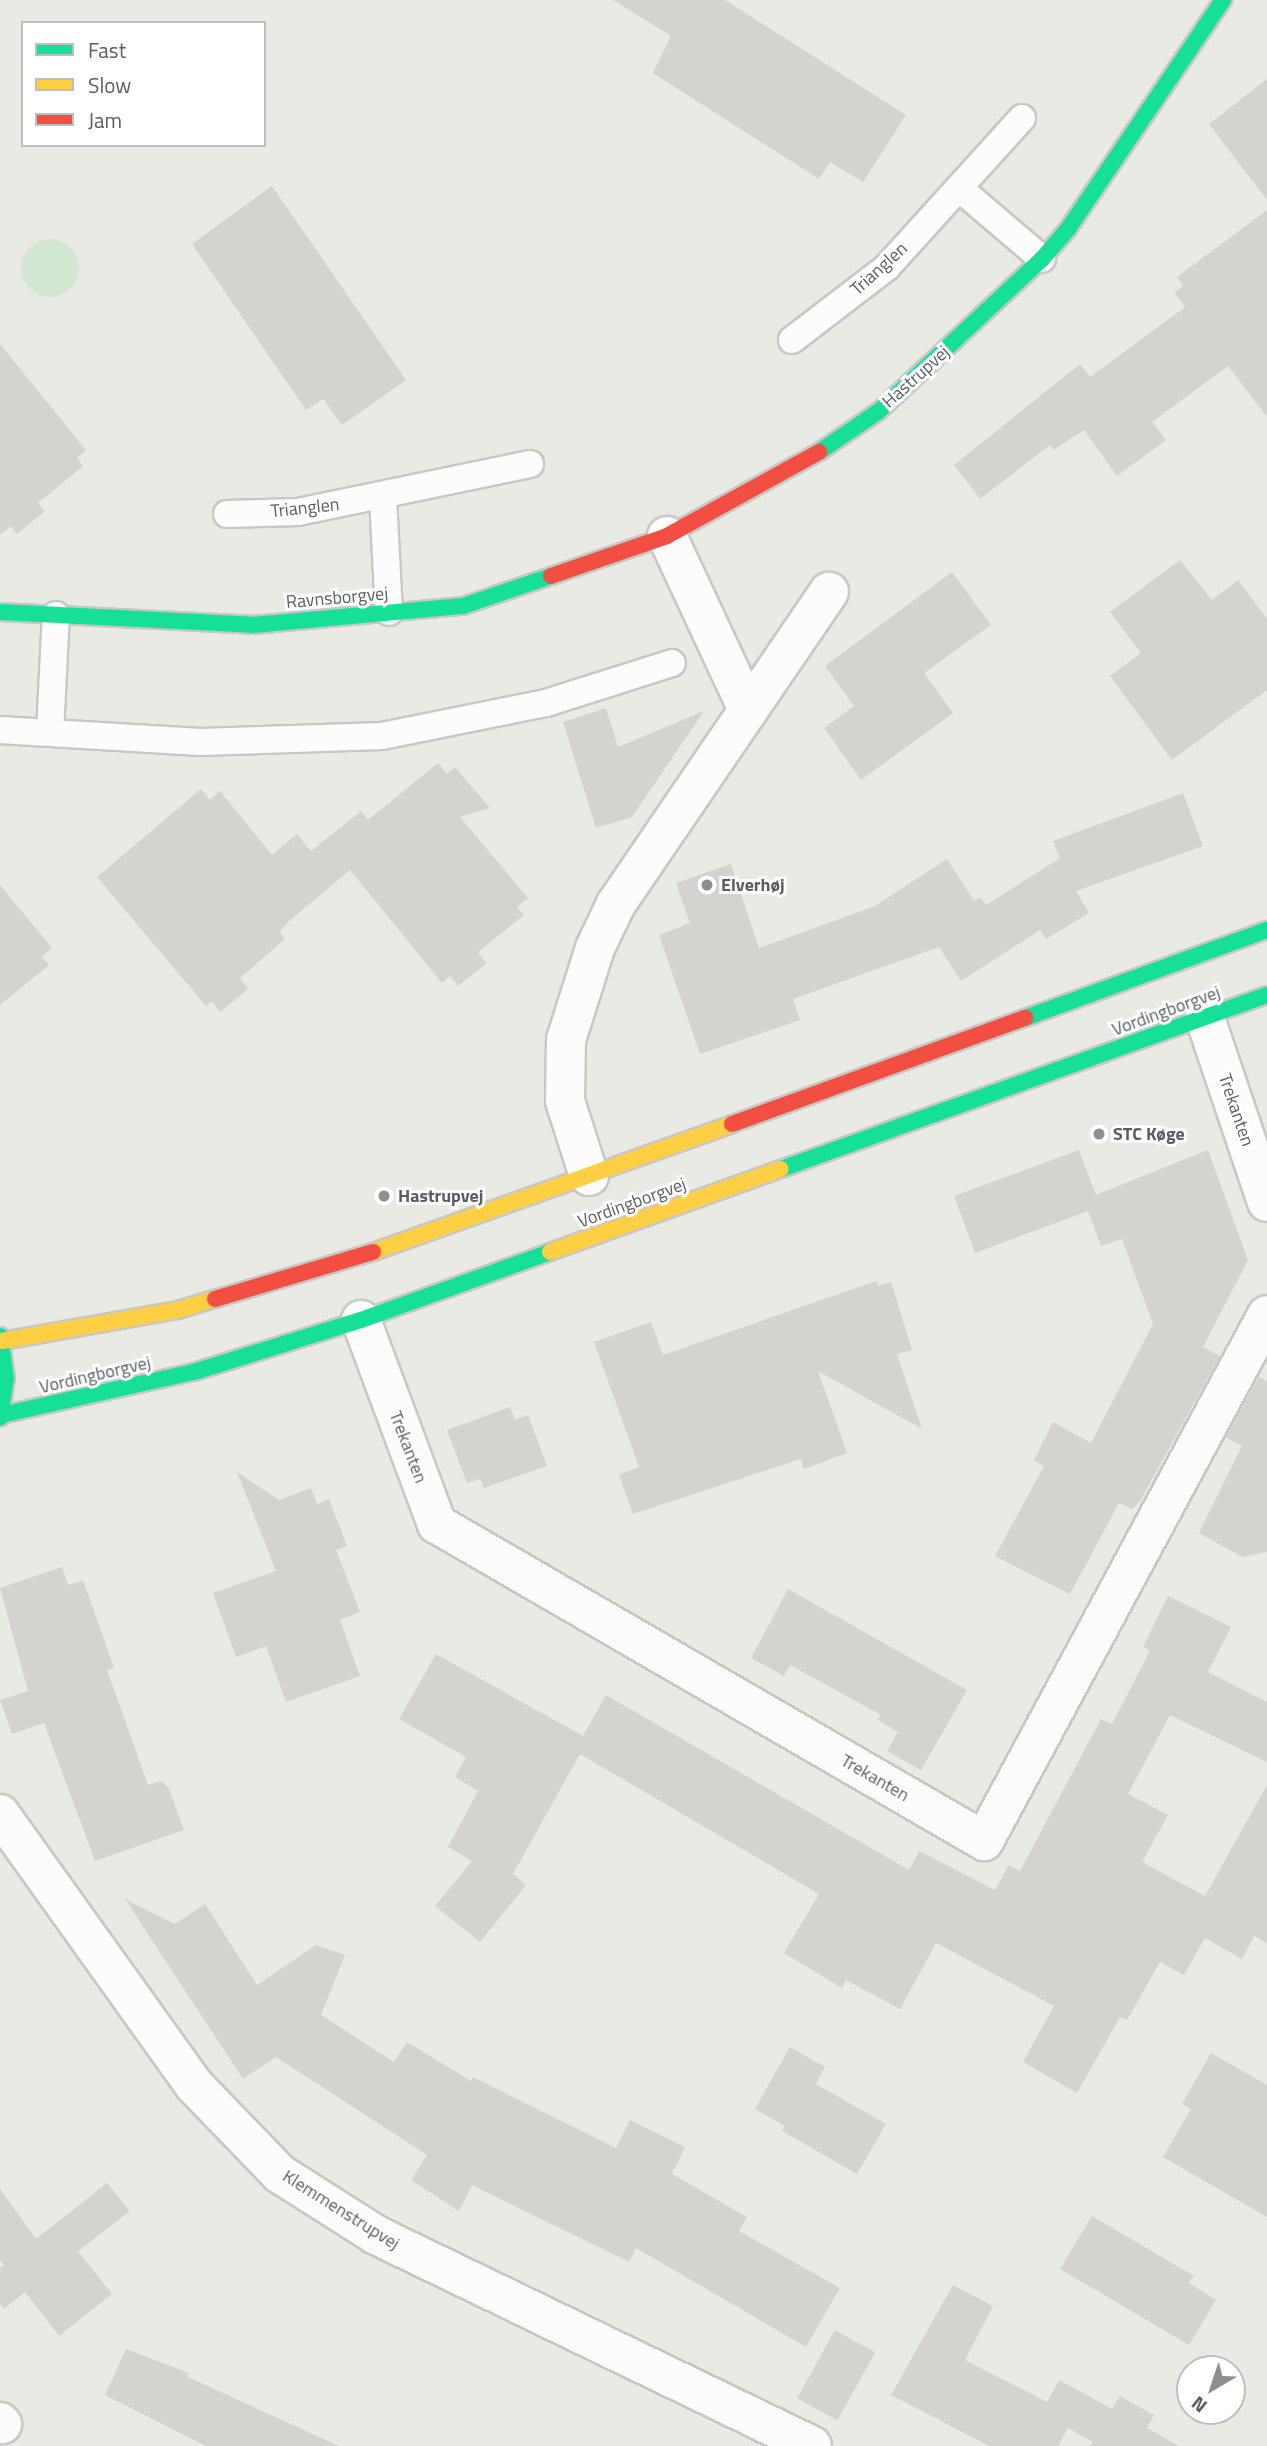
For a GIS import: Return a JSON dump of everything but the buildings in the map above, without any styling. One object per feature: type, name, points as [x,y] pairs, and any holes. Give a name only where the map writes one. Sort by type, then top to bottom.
[{"type":"main road","name":"Hastrupvej","points":[[667,536],[788,473],[879,411],[1042,259],[1068,229],[1223,0]]},
{"type":"main road","name":"Ravnsborgvej","points":[[0,612],[253,625],[463,606],[667,536]]},
{"type":"main road","points":[[1,1416],[6,1378],[1,1339],[177,1310],[406,1242],[1267,930]]},
{"type":"main road","name":"Vordingborgvej","points":[[1,1416],[194,1372],[361,1320],[1267,995]]},
{"type":"street","points":[[667,536],[748,710]]},
{"type":"street","points":[[589,1176],[565,1101],[566,1040],[595,948],[616,904],[829,592]]},
{"type":"street","name":"Trekanten","points":[[1205,1018],[1267,1202]]},
{"type":"street","name":"Trekanten","points":[[361,1320],[437,1524],[984,1841],[1267,1315]]},
{"type":"street","name":"Klemmenstrupvej","points":[[0,1814],[194,2085],[280,2174],[376,2235],[812,2446]]},
{"type":"lane","name":"Trianglen","points":[[792,340],[887,267],[1022,118]]},
{"type":"lane","points":[[959,188],[1042,259]]},
{"type":"lane","name":"Trianglen","points":[[227,514],[298,512],[383,498],[530,464]]},
{"type":"lane","points":[[383,498],[389,612]]},
{"type":"lane","points":[[50,732],[56,615]]},
{"type":"lane","points":[[0,730],[201,742],[382,736],[546,704],[672,663]]},
{"type":"green space","points":[[44,239],[56,239],[71,247],[79,262],[79,274],[71,289],[56,297],[44,297],[29,289],[21,274],[21,262],[29,247]]},
{"type":"traffic: fast","points":[[819,452],[879,411],[1042,259],[1068,229],[1223,0]]},
{"type":"traffic: fast","points":[[0,612],[253,625],[463,606],[551,576]]},
{"type":"traffic: fast","points":[[1025,1018],[1267,930]]},
{"type":"traffic: fast","points":[[781,1169],[1267,995]]},
{"type":"traffic: fast","points":[[1,1415],[194,1372],[361,1320],[550,1252]]},
{"type":"traffic: fast","points":[[0,1336],[6,1378],[0,1418]]},
{"type":"traffic: slow","points":[[373,1252],[732,1124]]},
{"type":"traffic: slow","points":[[550,1252],[781,1169]]},
{"type":"traffic: slow","points":[[2,1341],[178,1310],[215,1299]]},
{"type":"traffic: jam","points":[[551,576],[667,536],[819,452]]},
{"type":"traffic: jam","points":[[732,1124],[1025,1018]]},
{"type":"traffic: jam","points":[[215,1299],[373,1252]]},
{"type":"place","name":"Elverhøj","points":[[707,885]]},
{"type":"place","name":"STC Køge","points":[[1099,1134]]},
{"type":"place","name":"Hastrupvej","points":[[384,1196]]}]
